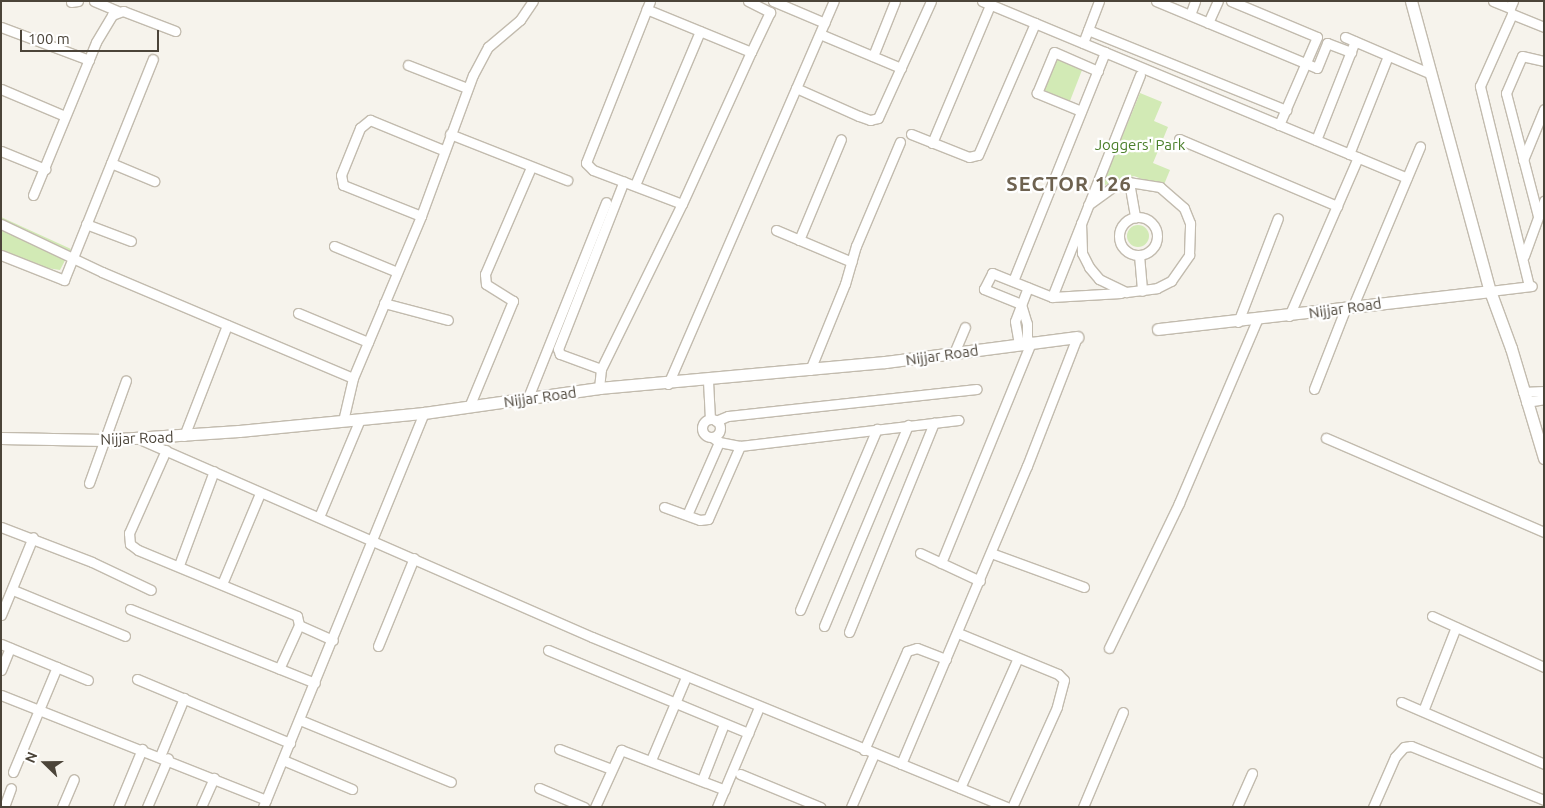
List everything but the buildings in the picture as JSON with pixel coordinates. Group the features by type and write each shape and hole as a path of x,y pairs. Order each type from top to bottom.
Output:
{"street":[{"path":"94,1 175,31"},
{"path":"343,421 353,378 421,216 443,150 467,88 488,47 520,20 533,1"},
{"path":"599,388 602,369 682,204 770,12 748,1"},
{"path":"773,1 825,23"},
{"path":"668,384 834,1"},
{"path":"873,56 894,1"},
{"path":"796,88 859,116 875,120 881,115 931,1"},
{"path":"1083,43 1099,1"},
{"path":"1156,1 1317,68 1328,43 1351,52"},
{"path":"1190,15 1196,1"},
{"path":"1208,23 1218,1"},
{"path":"1232,1 1317,37 1280,125"},
{"path":"1411,1 1490,291 1544,458"},
{"path":"1494,1 1510,8 1514,1"},
{"path":"932,143 986,3 1407,178"},
{"path":"682,204 588,167 586,157 648,5 700,31 751,52"},
{"path":"34,195 65,116 104,26 118,11"},
{"path":"1524,257 1480,86 1512,14 1544,27"},
{"path":"911,134 969,157 978,155 1035,23"},
{"path":"1,27 89,60"},
{"path":"1088,30 1286,110"},
{"path":"635,185 700,31"},
{"path":"820,34 901,68"},
{"path":"1345,37 1430,73"},
{"path":"1316,140 1355,41"},
{"path":"1081,112 1037,93 1054,52 1098,71"},
{"path":"1012,281 1105,52"},
{"path":"1289,316 1337,206 1388,56"},
{"path":"1538,216 1506,101 1507,86 1522,56 1544,61"},
{"path":"1,255 64,280 153,59"},
{"path":"408,65 467,88"},
{"path":"1052,297 1140,75"},
{"path":"1,89 65,116"},
{"path":"1523,160 1544,109"},
{"path":"421,216 343,185 340,182 342,170 360,128 370,120 443,150"},
{"path":"450,134 567,180"},
{"path":"799,240 841,139"},
{"path":"1179,140 1337,206"},
{"path":"810,370 900,142"},
{"path":"1314,389 1420,147"},
{"path":"1,151 45,169"},
{"path":"111,164 154,181"},
{"path":"469,407 513,301 486,284 485,274 531,167"},
{"path":"602,369 560,354 558,349 624,182"},
{"path":"1021,304 984,289 992,274 1052,297 1142,292 1171,281 1182,269 1189,255 1190,223 1174,196 1153,184 1129,182 1114,186 1088,205"},
{"path":"1129,182 1135,218"},
{"path":"1524,257 1544,201"},
{"path":"527,400 606,202"},
{"path":"1135,218 1148,220 1156,236 1152,248 1139,255 1124,250 1119,239 1124,223 1135,218"},
{"path":"1238,322 1278,218"},
{"path":"1081,223 1082,253 1089,267 1099,279 1126,292"},
{"path":"1,224 73,258 226,325 353,378"},
{"path":"86,224 131,241"},
{"path":"776,230 852,262"},
{"path":"334,246 397,272"},
{"path":"1139,255 1142,292"},
{"name":"Nijjar Road","path":"1158,329 1257,320 1349,306 1531,286 1524,257"},
{"path":"1026,343 1014,326 1028,287"},
{"path":"384,303 448,320"},
{"path":"941,563 1026,343 1027,324 1021,304"},
{"path":"298,313 368,342"},
{"path":"1109,648 1179,503 1257,320"},
{"path":"184,436 226,325"},
{"path":"954,353 965,327"},
{"path":"901,764 980,581 1077,337"},
{"name":"Nijjar Road","path":"1,438 104,440 184,436 424,413 527,400 599,388 708,381 1077,337"},
{"path":"89,483 126,380"},
{"path":"687,516 720,432 713,420 708,381"},
{"path":"958,420 740,446 716,440 705,435 702,429 705,422 728,416 978,389"},
{"path":"1524,397 1544,391"},
{"path":"1524,397 1544,399"},
{"path":"1,694 214,778 264,805 374,540 424,413"},
{"path":"319,518 360,419"},
{"path":"850,632 934,423"},
{"path":"824,626 908,425"},
{"path":"800,610 877,429"},
{"path":"1326,438 1544,532"},
{"path":"139,439 686,677 1006,807"},
{"path":"664,507 705,521 711,516 740,446"},
{"path":"166,450 128,540 138,550 179,565 297,616 299,625 279,669"},
{"path":"179,565 214,471"},
{"path":"222,584 260,493"},
{"path":"1,526 33,537 151,590"},
{"path":"1,615 13,590 33,537"},
{"path":"920,553 980,581"},
{"path":"991,553 1084,587"},
{"path":"378,646 414,558"},
{"path":"13,590 124,636"},
{"path":"130,608 315,683"},
{"path":"1432,616 1544,668"},
{"path":"299,625 333,640"},
{"path":"1423,711 1456,627"},
{"path":"958,633 1058,674 1065,684 1012,807"},
{"path":"1,670 6,646 88,680"},
{"path":"864,750 907,651 917,648 946,659"},
{"path":"548,650 748,733"},
{"path":"960,788 1018,658"},
{"path":"13,772 57,667"},
{"path":"651,760 686,677"},
{"path":"137,679 290,743"},
{"path":"147,807 184,698"},
{"path":"1401,702 1544,764"},
{"path":"717,807 759,706"},
{"path":"1083,807 1123,712"},
{"path":"300,720 451,782"},
{"path":"702,780 724,724"},
{"path":"1373,807 1395,757 1404,747 1411,746 1544,800"},
{"path":"559,748 612,769"},
{"path":"118,807 142,749"},
{"path":"595,807 621,750 725,790"},
{"path":"851,807 874,754"},
{"path":"283,760 352,789"},
{"path":"1238,807 1252,773"},
{"path":"740,774 807,804 820,807"},
{"path":"201,807 214,778"},
{"path":"62,807 74,779"},
{"path":"4,807 11,788"},
{"path":"539,788 584,807"}],"green space":[{"path":"1054,52 1084,65 1068,106 1037,93"},
{"name":"Joggers' Park","path":"1140,93 1162,102 1154,121 1168,127 1153,163 1170,170 1163,187 1134,176 1102,186"},
{"path":"1,217 71,249 60,270 40,267 1,251"},
{"path":"1138,225 1146,228 1149,236 1146,244 1138,247 1130,244 1127,236 1130,228"}],"district":[{"name":"SECTOR 126","path":"1069,183"}]}
